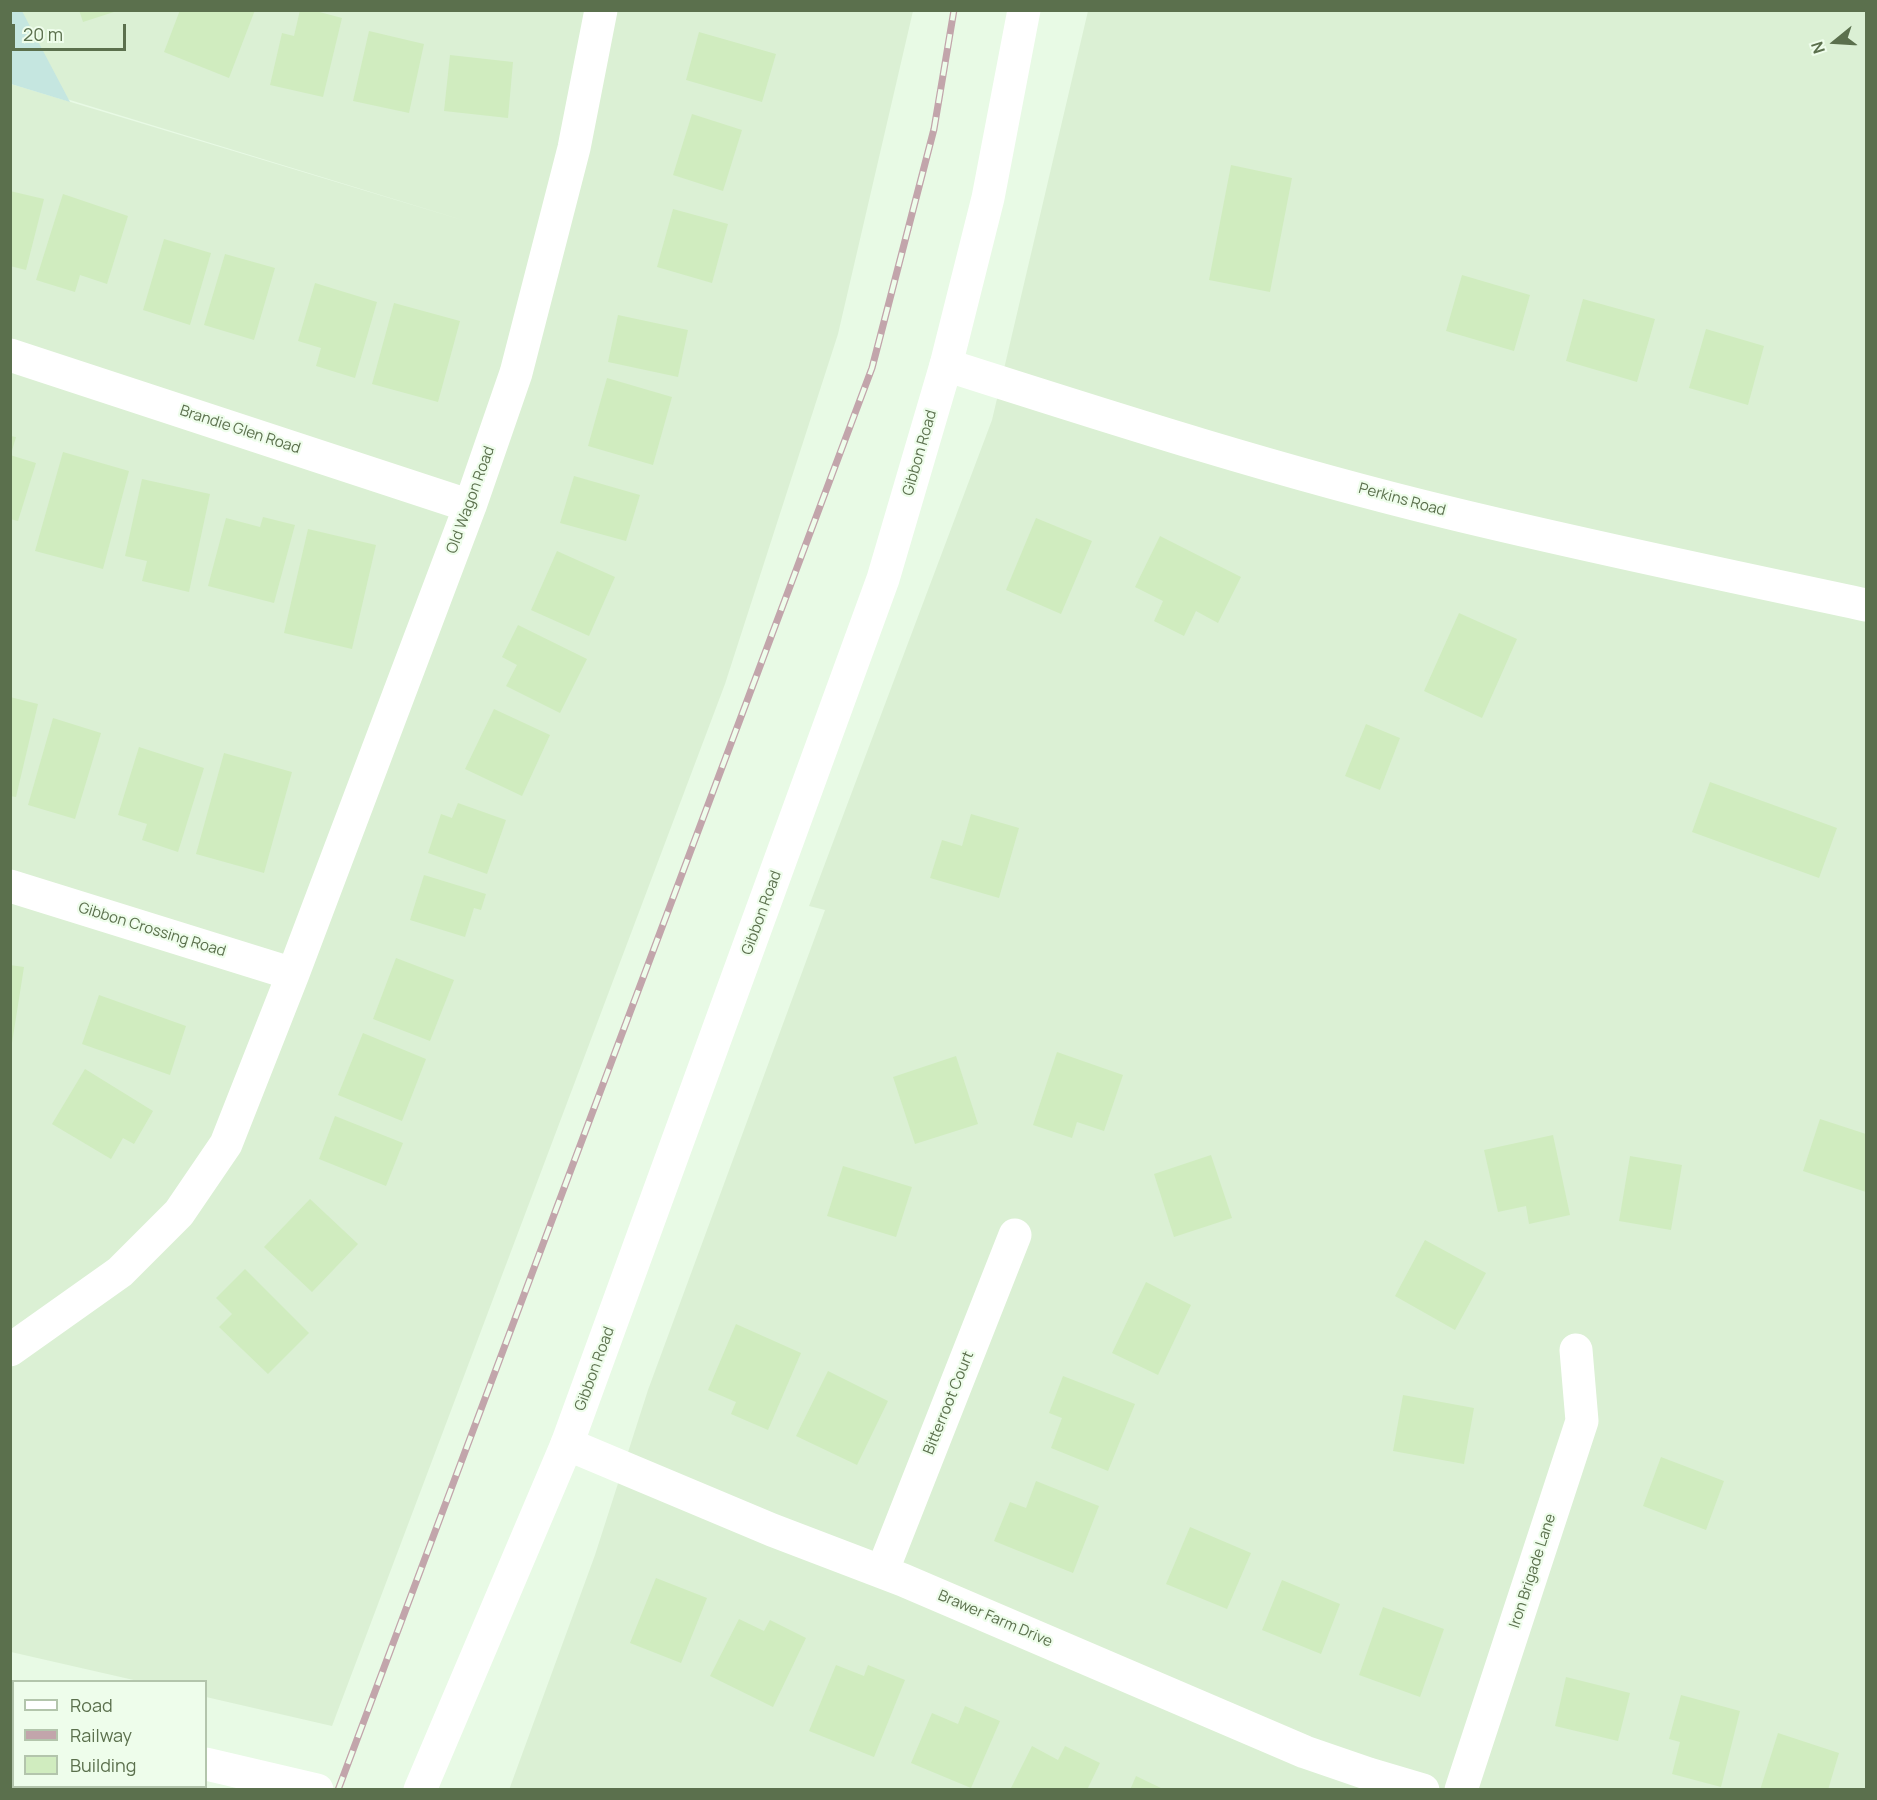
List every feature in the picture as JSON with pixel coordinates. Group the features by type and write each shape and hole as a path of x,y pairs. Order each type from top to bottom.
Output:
{"street":[{"name":"Old Wagon Road","path":"10,1350 120,1272 179,1213 226,1144 293,974 470,506 516,373 574,148 601,10"},
{"name":"Gibbon Road","path":"420,1790 567,1444 883,579 946,365 988,198 1024,10"},
{"name":"Brandie Glen Road","path":"10,355 470,506"},
{"name":"Perkins Road","path":"946,365 1209,448 1444,512 1866,605"},
{"name":"Gibbon Crossing Road","path":"10,886 293,974"},
{"name":"Bitterroot Court","path":"882,1572 1016,1235"},
{"name":"Iron Brigade Lane","path":"1461,1790 1582,1421 1576,1350"},
{"name":"Brawer Farm Drive","path":"567,1444 772,1530 882,1572 1305,1752 1423,1790"},
{"path":"207,1764 317,1790"}],"shaded area":[{"path":"10,11 22,11 70,102 11,84"},
{"path":"11,11 913,11 838,334 725,684 332,1726 207,1697 207,1680 134,1680 11,1652 11,84 469,222 11,82"},
{"path":"1088,11 1866,11 1866,1789 509,1790 595,1555 648,1390 825,910 809,906 992,420"}],"building":[{"path":"79,10 117,10 117,11 83,22"},
{"path":"180,10 255,10 229,78 164,52"},
{"path":"300,10 312,10 342,18 323,97 270,85 282,33 294,36"},
{"path":"369,31 424,44 409,113 353,101"},
{"path":"699,32 776,54 762,102 686,80"},
{"path":"450,55 513,62 508,118 444,111"},
{"path":"692,114 742,130 723,191 673,175"},
{"path":"1231,165 1292,178 1270,292 1209,280"},
{"path":"10,191 44,199 26,270 10,266"},
{"path":"63,194 128,216 107,284 80,275 75,292 36,280"},
{"path":"673,209 728,224 712,283 657,267"},
{"path":"164,239 211,253 190,325 143,310"},
{"path":"225,254 275,268 254,340 204,325"},
{"path":"1462,275 1530,295 1514,351 1446,331"},
{"path":"315,283 377,302 355,378 316,366 321,348 298,341"},
{"path":"1583,299 1655,319 1637,382 1566,361"},
{"path":"394,303 460,321 438,402 372,384"},
{"path":"618,315 688,330 678,377 608,362"},
{"path":"1706,329 1764,346 1748,405 1689,388"},
{"path":"607,378 672,397 653,465 588,446"},
{"path":"10,436 16,437 11,454 10,454"},
{"path":"63,452 129,471 103,569 35,551"},
{"path":"10,455 36,463 18,521 10,519"},
{"path":"574,476 640,495 626,541 560,523"},
{"path":"142,479 210,494 189,592 142,581 147,561 125,556"},
{"path":"263,517 295,525 274,603 208,586 226,518 260,527"},
{"path":"1036,518 1092,541 1061,614 1006,590"},
{"path":"308,529 376,545 352,649 284,633"},
{"path":"1160,536 1241,577 1218,623 1196,611 1184,636 1154,621 1163,601 1135,587"},
{"path":"557,551 615,577 589,636 531,610"},
{"path":"1459,613 1517,639 1482,718 1424,691"},
{"path":"518,625 587,659 560,713 506,686 517,665 502,657"},
{"path":"10,697 38,704 16,797 10,796"},
{"path":"494,709 550,735 522,796 465,769"},
{"path":"53,718 101,733 75,819 28,805"},
{"path":"1366,724 1400,738 1380,790 1345,776"},
{"path":"139,747 204,768 178,852 142,840 147,824 118,815"},
{"path":"224,753 292,772 264,873 196,854"},
{"path":"1710,782 1837,828 1819,878 1692,832"},
{"path":"458,803 506,820 487,874 428,853 441,814 452,818"},
{"path":"971,814 1019,828 999,898 930,878 942,840 962,846"},
{"path":"424,875 486,894 481,910 474,908 465,937 410,920"},
{"path":"396,958 454,980 430,1041 373,1019"},
{"path":"10,965 24,967 12,1043 10,1043"},
{"path":"99,995 186,1026 170,1075 82,1044"},
{"path":"363,1033 426,1059 402,1121 338,1095"},
{"path":"1057,1052 1123,1075 1104,1131 1077,1122 1072,1138 1033,1125"},
{"path":"956,1056 978,1124 915,1144 893,1077"},
{"path":"85,1069 153,1111 134,1144 123,1138 111,1159 52,1124"},
{"path":"335,1116 403,1143 386,1186 319,1159"},
{"path":"1820,1119 1866,1134 1866,1192 1803,1171"},
{"path":"1553,1135 1570,1215 1529,1224 1526,1206 1498,1212 1484,1150"},
{"path":"1211,1155 1232,1218 1174,1237 1154,1174"},
{"path":"1630,1156 1682,1165 1671,1230 1619,1221"},
{"path":"843,1166 912,1187 896,1237 827,1216"},
{"path":"310,1199 358,1244 312,1292 264,1247"},
{"path":"1425,1240 1486,1273 1455,1330 1395,1296"},
{"path":"245,1269 309,1333 268,1374 219,1327 232,1314 216,1298"},
{"path":"1146,1282 1191,1305 1158,1375 1112,1353"},
{"path":"736,1324 801,1353 768,1430 731,1414 736,1402 708,1390"},
{"path":"828,1371 888,1401 857,1465 796,1436"},
{"path":"1063,1376 1135,1404 1108,1471 1051,1448 1062,1418 1049,1413"},
{"path":"1403,1395 1474,1408 1464,1464 1393,1451"},
{"path":"1661,1457 1724,1481 1706,1530 1643,1506"},
{"path":"1036,1481 1099,1506 1073,1573 994,1541 1010,1502 1026,1508"},
{"path":"1190,1527 1251,1553 1227,1609 1166,1584"},
{"path":"656,1578 707,1598 681,1663 630,1643"},
{"path":"1282,1580 1340,1604 1321,1654 1262,1630"},
{"path":"1383,1607 1444,1629 1420,1697 1359,1675"},
{"path":"739,1619 764,1631 770,1620 806,1638 773,1707 710,1676"},
{"path":"836,1665 864,1676 868,1665 905,1680 874,1757 809,1731"},
{"path":"1566,1677 1630,1693 1618,1741 1555,1726"},
{"path":"1681,1695 1740,1711 1721,1787 1672,1774 1680,1742 1669,1739"},
{"path":"965,1706 1000,1721 971,1788 911,1763 932,1713 958,1724"},
{"path":"1778,1733 1839,1753 1828,1790 1760,1790"},
{"path":"1032,1746 1058,1760 1065,1746 1100,1763 1087,1790 1010,1790"},
{"path":"1136,1776 1165,1790 1130,1790"}],"railway":[{"path":"338,1790 872,368 934,129 954,10"}]}
